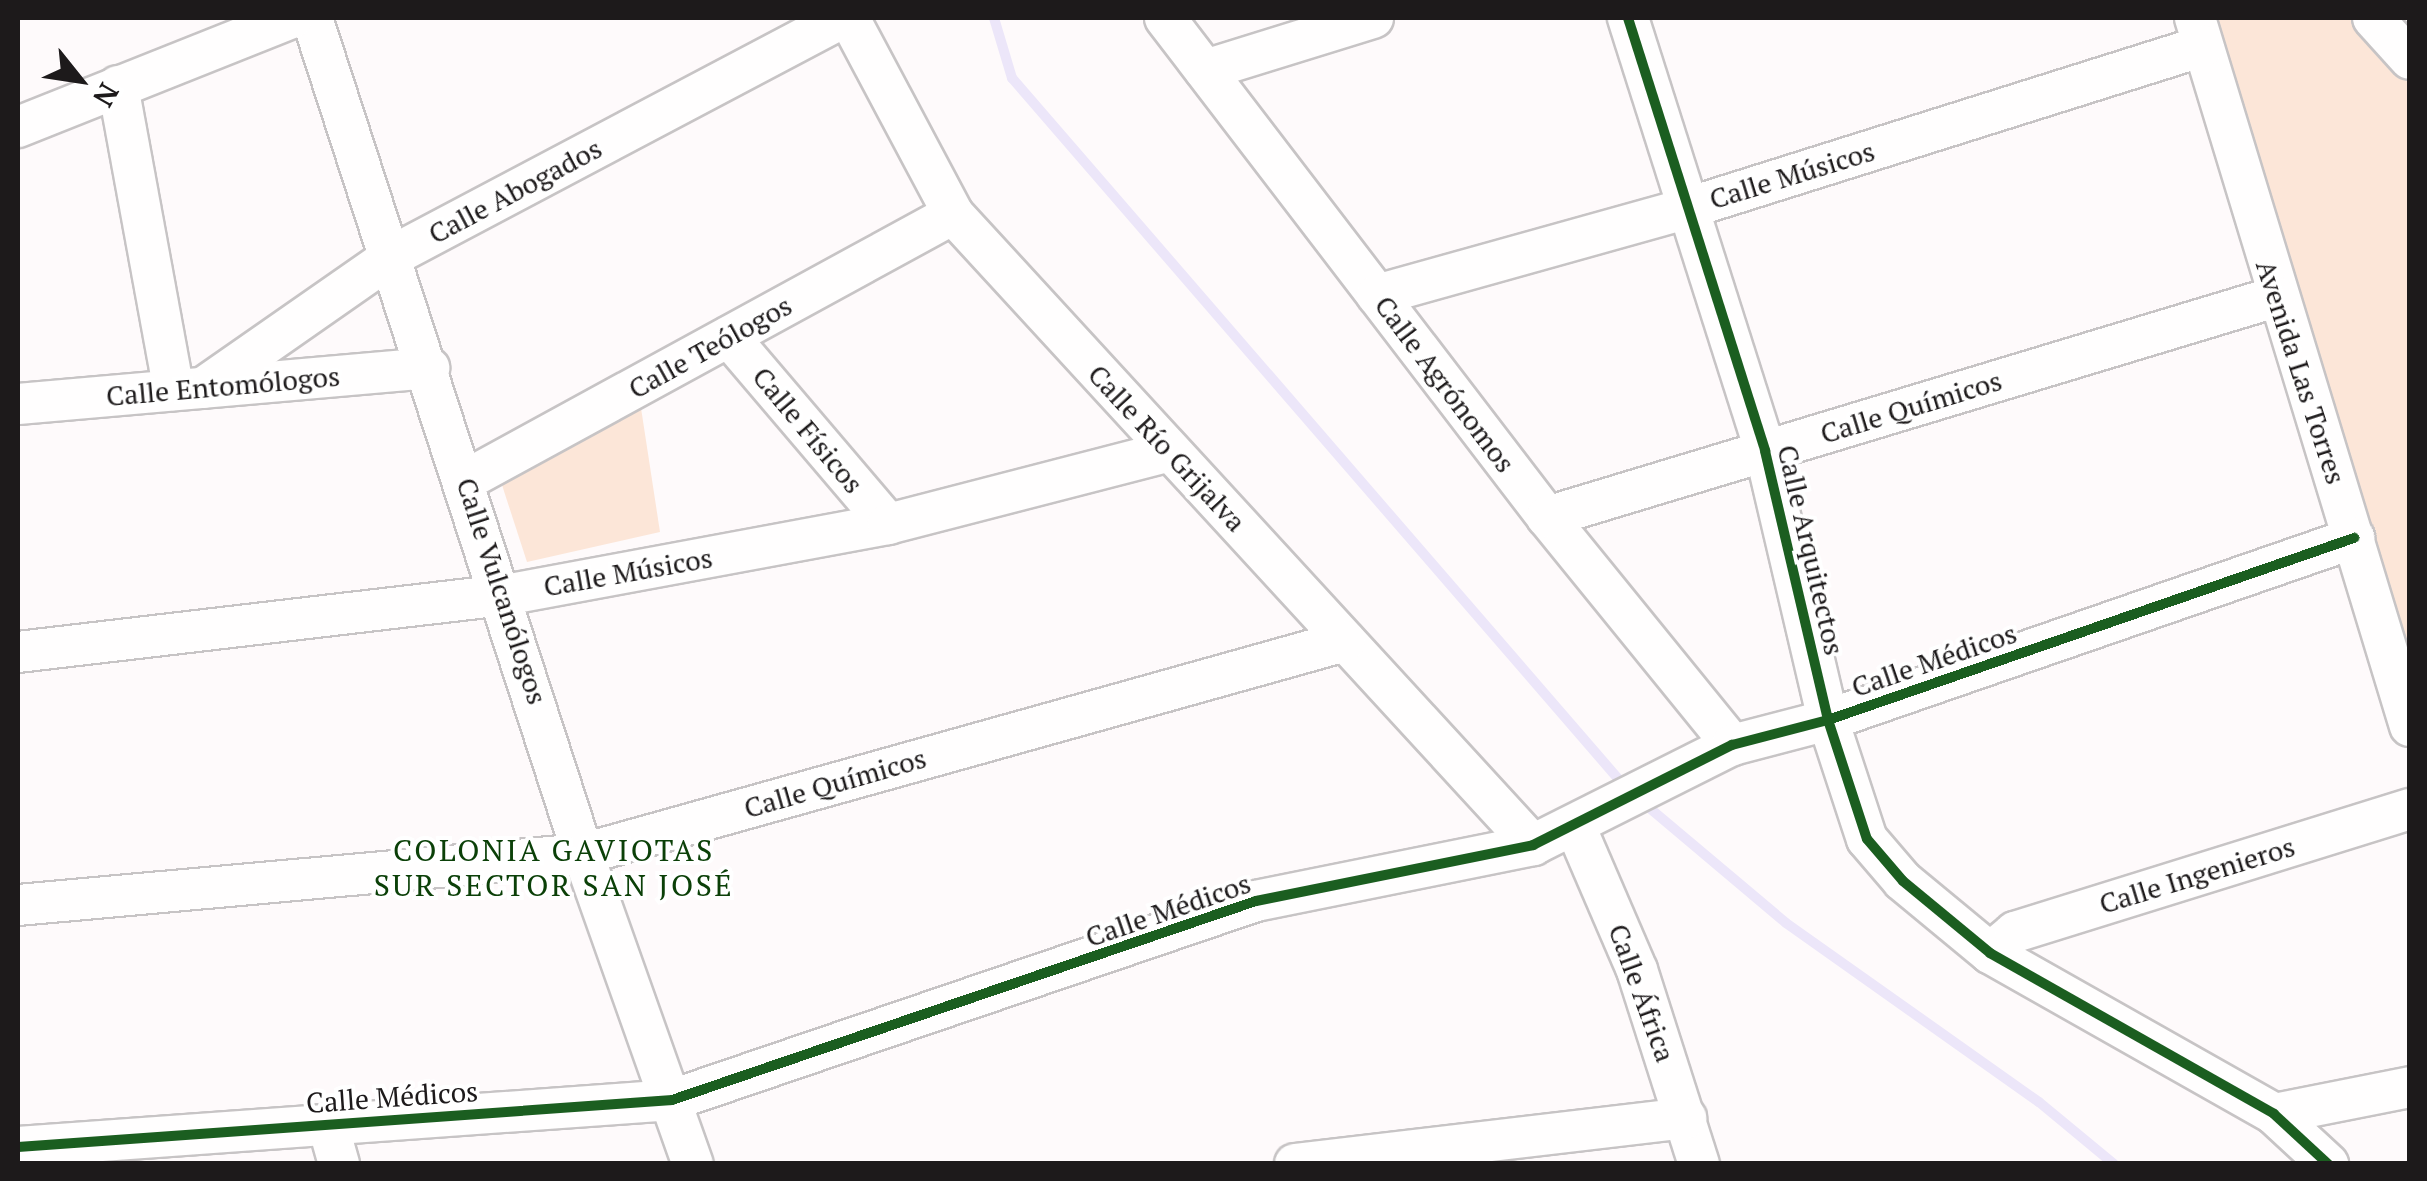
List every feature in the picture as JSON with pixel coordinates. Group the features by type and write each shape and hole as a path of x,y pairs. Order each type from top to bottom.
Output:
{"street":[{"path":"18,127 292,18"},
{"name":"Calle Vulcanólogos","path":"312,18 505,595 584,854 693,1164"},
{"name":"Calle Abogados","path":"188,389 392,256 842,18"},
{"name":"Calle Río Grijalva","path":"849,18 953,214 1533,845"},
{"name":"Calle Agrónomos","path":"1165,18 1547,517 1732,745"},
{"path":"1205,70 1373,18"},
{"name":"Calle Arquitectos","path":"1628,18 1765,451 1828,720 1867,839 1902,881 1990,953 2274,1114 2328,1164"},
{"path":"2373,18 2410,58"},
{"name":"Calle Músicos","path":"1377,295 1688,208 2199,32"},
{"name":"Avenida Las Torres","path":"2199,32 2275,296 2410,726"},
{"path":"118,86 188,389"},
{"name":"Calle Teólogos","path":"466,480 953,214"},
{"name":"Calle Químicos","path":"1547,517 2275,296"},
{"name":"Calle Físicos","path":"728,337 888,524"},
{"name":"Calle Entomólogos","path":"18,404 429,368"},
{"name":"Calle Músicos","path":"18,652 505,595 888,524 1170,451"},
{"name":"Calle Médicos","path":"18,1147 672,1100 1256,901 1533,845 1575,826 1649,783 1732,745 1828,720 2354,538"},
{"name":"Calle Químicos","path":"18,905 584,854 1345,640"},
{"name":"Calle Ingenieros","path":"1990,953 2014,932 2410,808"},
{"name":"Calle África","path":"1575,826 1637,970 1698,1164"},
{"path":"2274,1114 2410,1086"},
{"path":"1294,1164 1686,1118"},
{"path":"328,1125 339,1164"}],"shaded area":[{"path":"2202,18 2354,18 2409,84 2409,696"},
{"path":"641,408 660,532 527,562 502,485"}],"waterway":[{"path":"994,18 1012,78 1627,789"},
{"path":"1640,800 1786,923 2039,1102 2114,1164"}],"cycle path":[{"path":"1628,18 1765,451 1828,720 1867,839 1903,881 1990,953 2274,1114 2328,1164"},
{"path":"18,1147 672,1100 1256,901 1533,845 1732,745 1828,720 2354,538"}],"district":[{"name":"COLONIA GAVIOTAS SUR SECTOR SAN JOSÉ","path":"554,867"}]}
